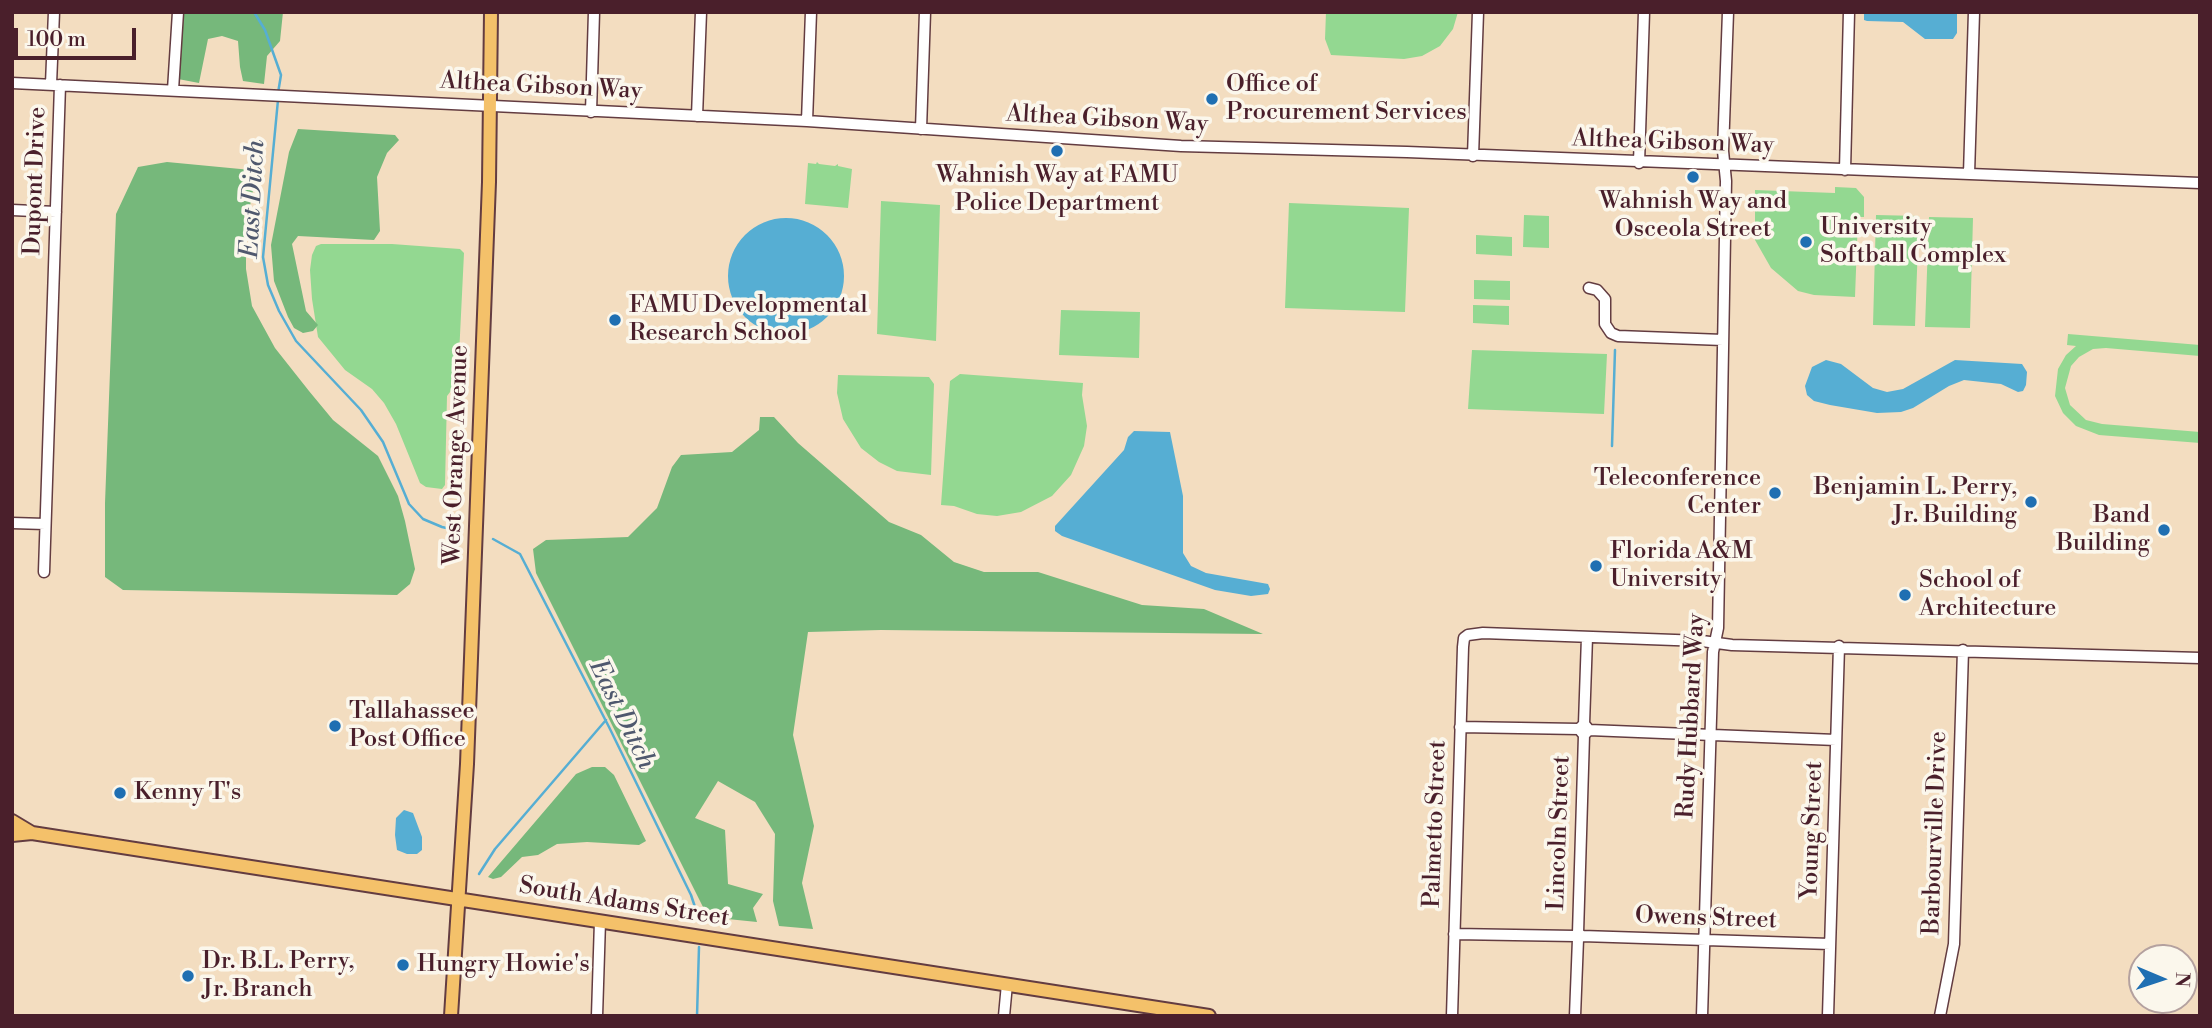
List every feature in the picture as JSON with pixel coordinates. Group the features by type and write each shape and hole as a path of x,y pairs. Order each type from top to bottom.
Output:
{"main road":[{"name":"West Orange Avenue","path":"451,1016 460,899 489,182 491,12"},
{"name":"South Adams Street","path":"12,821 32,833"},
{"name":"South Adams Street","path":"12,835 32,833 1209,1016"}],"street":[{"name":"Dupont Drive","path":"44,572 56,212 54,12"},
{"path":"173,90 178,12"},
{"path":"591,112 594,12"},
{"path":"697,116 701,12"},
{"path":"807,121 811,12"},
{"path":"921,128 925,12"},
{"path":"1473,156 1478,12"},
{"path":"1639,163 1644,12"},
{"name":"Rudy Hubbard Way","path":"1702,1016 1713,652 1718,628 1728,12"},
{"path":"1845,170 1849,12"},
{"path":"1969,174 1974,12"},
{"name":"Althea Gibson Way","path":"12,83 807,121 1181,146 2200,183"},
{"path":"12,210 56,212"},
{"path":"1589,288 1597,290 1605,299 1605,324 1611,333 1618,336 1723,340"},
{"path":"12,523 45,524"},
{"name":"Palmetto Street","path":"1452,1016 1464,638 1483,633 1587,637"},
{"path":"1587,637 1732,645 2200,658"},
{"name":"Lincoln Street","path":"1575,1016 1587,637"},
{"name":"Young Street","path":"1828,1016 1839,646"},
{"name":"Barbourville Drive","path":"1940,1016 1954,944 1963,650"},
{"path":"1460,727 1836,740"},
{"path":"597,1016 600,921"},
{"name":"Owens Street","path":"1454,934 1830,944"},
{"path":"1004,1016 1007,984"}],"green space":[{"path":"183,12 283,12 280,41 267,56 264,84 243,81 238,41 222,36 208,39 199,83 178,79"},
{"path":"1326,12 1458,12 1453,29 1440,46 1422,56 1404,59 1331,55 1325,39"},
{"path":"298,129 395,135 399,140 387,153 377,177 380,231 374,240 298,236 292,244 306,311 318,325 313,331 303,333 294,328 274,281 271,245 289,152"},
{"path":"167,162 251,170 254,185 246,227 246,269 252,306 275,348 333,420 378,456 398,496 415,569 410,584 397,595 123,590 105,577 105,503 116,214 138,167"},
{"path":"808,163 835,166 838,164 852,169 848,208 805,204"},
{"name":"University Softball Complex","path":"1835,187 1856,188 1864,197 1864,217 1858,217 1855,297 1814,295 1798,291 1771,268 1755,240 1755,190 1835,193"},
{"path":"881,201 940,205 936,341 877,334"},
{"path":"1289,203 1409,208 1405,312 1285,308"},
{"path":"1524,215 1549,216 1549,248 1523,247"},
{"path":"1876,215 1919,216 1915,326 1873,325"},
{"path":"1929,217 1973,218 1970,328 1925,327"},
{"path":"1476,235 1512,237 1512,256 1476,254"},
{"path":"392,244 460,249 464,253 458,376 457,383 447,396 445,485 442,489 426,487 420,483 396,424 384,403 372,389 345,370 318,337 310,270 312,255 316,246"},
{"path":"1474,280 1510,281 1510,300 1474,299"},
{"path":"1473,305 1509,306 1509,325 1473,323"},
{"path":"1061,310 1140,312 1139,358 1059,355"},
{"path":"2068,334 2200,345 2200,356 2093,349 2079,357 2071,366 2065,388 2070,405 2086,420 2102,424 2200,432 2200,443 2099,435 2076,426 2063,413 2055,396 2058,369 2066,355 2076,346 2067,345"},
{"path":"1472,350 1607,354 1604,414 1468,409"},
{"path":"960,374 1083,383 1082,395 1087,426 1084,446 1071,475 1052,496 1021,512 997,516 941,505 950,381"},
{"path":"838,375 929,377 934,384 931,475 897,471 879,462 861,448 843,419 837,393"},
{"path":"760,417 774,417 798,443 889,522 921,535 954,562 984,572 1038,572 1142,605 1204,609 1263,634 881,630 808,632 793,735 814,826 802,883 813,929 779,926 773,901 775,834 755,802 718,781 695,818 725,830 728,884 763,894 753,908 757,922 708,917 536,573 533,549 546,540 628,537 657,508 672,467 681,455 732,452 759,430"},
{"path":"592,767 605,767 614,775 646,841 639,845 587,842 557,844 538,855 522,857 501,877 488,877 576,774"}],"water":[{"path":"1864,12 1957,12 1957,33 1953,39 1925,39 1903,22 1864,20"},
{"path":"786,218 808,222 827,235 840,254 844,276 840,298 827,317 808,330 786,334 764,330 745,317 732,298 728,276 732,254 745,235 764,222"},
{"path":"1826,360 1841,364 1873,388 1887,392 1903,389 1955,360 2022,364 2027,372 2026,385 2023,391 2018,392 2001,384 1964,380 1913,408 1901,412 1877,413 1814,401 1807,395 1805,386 1812,367"},
{"path":"1134,431 1170,432 1183,496 1183,553 1191,566 1206,573 1268,584 1268,594 1251,596 1215,590 1062,536 1055,531 1055,526 1124,450 1128,437"},
{"path":"404,810 413,813 422,837 422,850 417,854 397,850 396,818"}],"waterway":[{"name":"East Ditch","path":"254,12 265,30 281,75 278,93"},
{"name":"East Ditch","path":"278,100 263,257 268,285 296,341 361,410 383,442 409,504 423,519 455,530"},
{"path":"1612,446 1615,350"},
{"name":"East Ditch","path":"493,539 520,554 609,727 691,895 700,922"},
{"path":"479,874 495,849 606,720"},
{"name":"East Ditch","path":"697,1016 699,947"}],"place":[{"name":"Office of Procurement Services","path":"1212,99"},
{"name":"Wahnish Way at FAMU Police Department","path":"1057,151"},
{"name":"Wahnish Way and Osceola Street","path":"1693,177"},
{"name":"University Softball Complex","path":"1806,242"},
{"name":"FAMU Developmental Research School","path":"615,320"},
{"name":"Teleconference Center","path":"1775,493"},
{"name":"Benjamin L. Perry, Jr. Building","path":"2031,502"},
{"name":"Band Building","path":"2164,530"},
{"name":"Florida A&M University","path":"1596,566"},
{"name":"School of Architecture","path":"1905,595"},
{"name":"Tallahassee Post Office","path":"335,726"},
{"name":"Kenny T's","path":"120,793"},
{"name":"Hungry Howie's","path":"403,965"},
{"name":"Dr. B.L. Perry, Jr. Branch","path":"188,976"}]}
